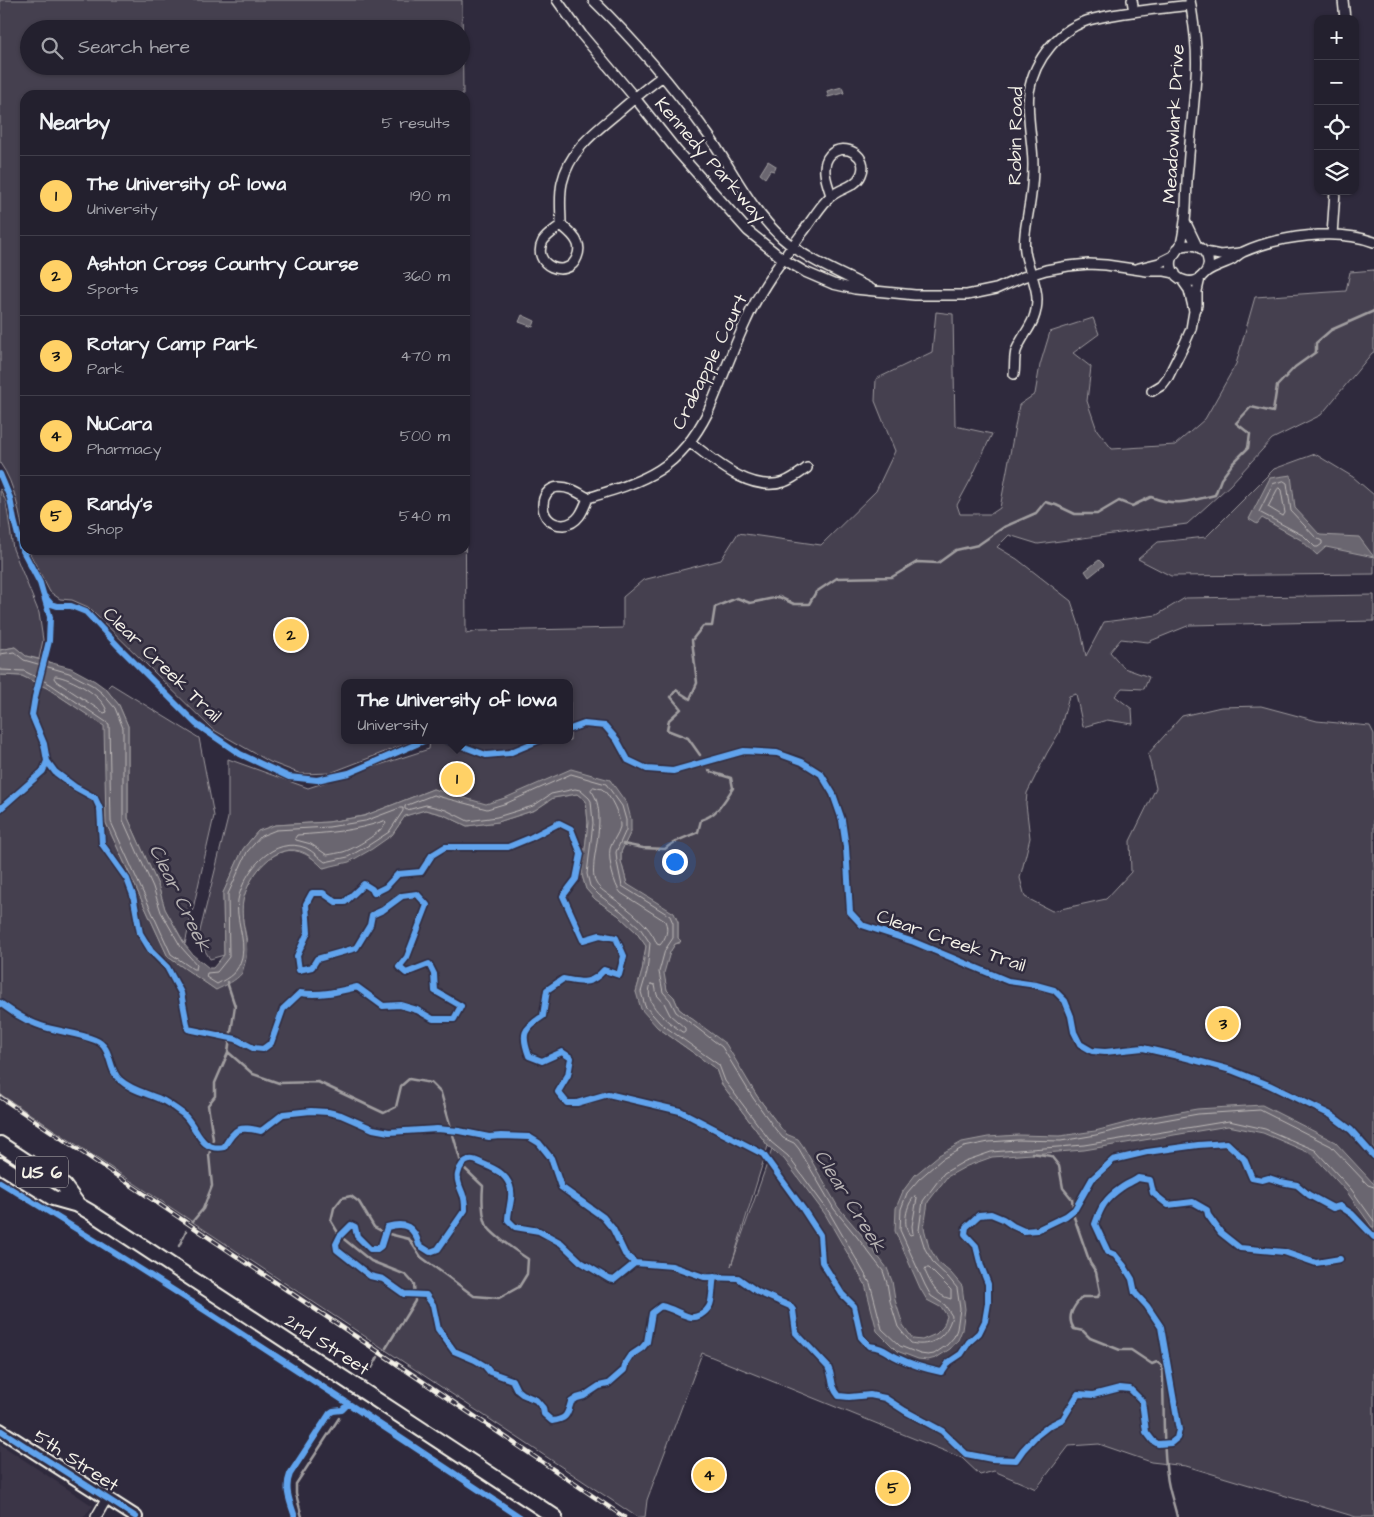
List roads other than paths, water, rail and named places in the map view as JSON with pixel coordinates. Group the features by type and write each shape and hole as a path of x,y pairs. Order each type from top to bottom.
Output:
{"main road":[{"name":"2nd Street","path":"0,1144 64,1186 78,1205"},
{"name":"2nd Street","path":"0,1165 53,1198 78,1205 555,1517"}],"street":[{"name":"Kennedy Parkway","path":"557,0 582,35 677,151 748,231 783,259 805,272 833,284 855,289 916,295 967,294 996,289 1032,274 1068,266 1089,264 1175,273"},
{"name":"Kennedy Parkway","path":"594,0 644,52 709,137 756,209 783,238 835,272 875,291"},
{"path":"1132,0 1134,12"},
{"path":"1343,0 1345,15"},
{"name":"Robin Road","path":"1014,374 1016,352 1031,327 1036,308 1036,289 1024,252 1024,238 1032,188 1033,163 1028,116 1029,92 1041,59 1062,35 1077,25 1092,19 1191,2"},
{"name":"Meadowlark Drive","path":"1175,253 1182,236 1185,221 1196,75 1191,2"},
{"path":"561,225 543,240 540,250 541,258 547,266 554,269 563,269 570,266 576,260 579,252 579,244 561,225 562,184 566,169 573,156 588,138 662,76"},
{"path":"839,150 855,152 863,166 862,174 858,181 831,195 824,168 827,159 832,153 839,150"},
{"name":"Crabapple Court","path":"588,498 646,478 669,463 690,442 708,412 746,320 770,278 831,195"},
{"path":"1332,235 1335,195"},
{"name":"Meadowlark Drive","path":"1185,221 1201,249"},
{"path":"1194,311 1188,290 1171,265 1175,253 1188,245 1223,255 1240,253 1273,242 1294,238 1332,235 1354,237 1374,242"},
{"path":"1152,391 1162,385 1168,377 1191,328 1197,305 1197,291 1208,264 1208,258 1201,249"},
{"name":"Kennedy Parkway","path":"1138,268 1159,263 1175,253"},
{"path":"1182,280 1192,282 1220,264 1233,259 1240,253"},
{"path":"690,442 731,472 760,483 785,482 807,468"},
{"path":"557,487 577,491 588,498 578,519 570,524 558,525 550,521 544,514 545,497 557,487"},
{"name":"5th Street","path":"0,1430 136,1517"},
{"path":"96,1517 107,1498"}],"water":[{"path":"842,87 844,93 828,97 827,91"},
{"path":"768,161 776,166 774,171 770,170 765,178 760,174"},
{"path":"522,315 535,321 533,327 519,322"},
{"path":"1291,475 1295,508 1320,535 1359,537 1374,557 1326,547 1317,555 1301,540 1262,518 1257,524 1249,519 1270,478"},
{"path":"1099,560 1104,565 1089,577 1085,571"},
{"path":"15,647 26,656 71,668 95,681 106,689 119,705 128,726 128,818 158,885 165,909 185,945 193,955 209,968 213,968 224,955 223,893 243,849 258,831 275,825 328,822 364,816 433,789 486,804 505,798 571,769 610,780 627,804 631,819 631,831 621,852 621,861 627,884 674,913 678,922 678,938 681,941 675,944 670,952 664,973 667,990 674,997 679,1009 726,1044 757,1096 780,1127 786,1134 798,1139 803,1146 838,1207 887,1268 903,1325 913,1339 922,1340 936,1334 943,1327 947,1316 942,1308 927,1300 920,1288 895,1231 896,1208 903,1191 915,1175 939,1155 962,1142 988,1137 1018,1135 1060,1136 1095,1131 1141,1119 1197,1109 1262,1105 1335,1142 1374,1184 1374,1227 1372,1227 1347,1192 1312,1154 1263,1133 1228,1126 1084,1150 992,1157 967,1166 947,1177 928,1202 924,1228 929,1247 938,1262 962,1286 965,1309 962,1330 958,1340 950,1349 936,1358 928,1360 918,1359 897,1351 877,1331 865,1284 825,1214 784,1159 768,1146 721,1083 716,1069 657,1027 641,1009 636,992 646,946 636,932 618,915 595,899 586,889 582,875 588,823 586,801 577,794 553,798 535,810 498,822 467,826 444,815 425,810 405,816 392,835 372,849 349,862 323,868 305,853 294,850 274,855 257,871 246,891 243,901 242,909 247,949 242,973 233,981 216,990 168,957 106,823 104,726 47,688 22,676 0,675 0,650"}],"waterway":[{"path":"700,755 688,738 667,730 669,720 681,709 671,697 676,690 690,699 697,683 692,640 703,626 712,626 715,607 737,598 750,603 779,597 794,604 809,604 816,592 837,578 892,577 917,562 938,563 956,550 978,545 1004,527 1036,513 1045,502 1075,514 1097,514 1119,501 1132,506 1151,497 1168,502 1176,502 1215,495 1221,479 1248,448 1250,434 1236,423 1251,407 1273,412 1277,386 1295,367 1316,352 1316,343 1331,330 1374,311"},
{"path":"623,844 643,848 665,849 676,841 698,832 701,820 716,811 733,788 731,778 709,770"},
{"path":"227,982 235,1006 228,1052 253,1074 279,1083 318,1082 384,1113 396,1107 401,1086 409,1079 431,1083 441,1093 462,1166 483,1186 484,1215 488,1228 528,1259 527,1274 519,1287 499,1298 474,1296 421,1257 409,1239 385,1233 374,1227 359,1202 351,1196 342,1198 334,1208 331,1221 340,1236 371,1261 406,1275 414,1284 415,1301 386,1348"},
{"path":"193,1221 203,1209 212,1186 209,1155 213,1139 208,1105 215,1096 215,1083 228,1053"},
{"path":"1032,1153 1051,1156 1059,1166 1063,1188 1072,1199 1074,1217 1090,1263 1096,1272 1100,1292 1098,1297 1082,1297 1076,1305 1071,1316 1074,1329 1083,1331 1090,1338 1120,1350 1131,1350 1152,1364 1157,1362 1162,1366 1165,1461 1177,1517"},
{"path":"179,1246 186,1231"},
{"path":"372,1368 378,1357"},
{"path":"302,1517 296,1494 296,1484 339,1418"}],"railway":[{"path":"0,1097 624,1517"}],"place":[{"name":"Ashton Cross Country Course","path":"291,635"},
{"name":"The University of Iowa","path":"457,779"},
{"name":"Rotary Camp Park","path":"1223,1024"},
{"name":"NuCara","path":"709,1475"},
{"name":"Randy's","path":"893,1488"}],"water label":[{"name":"Clear Creek","path":"180,898"},
{"name":"Clear Creek","path":"850,1201"}]}
